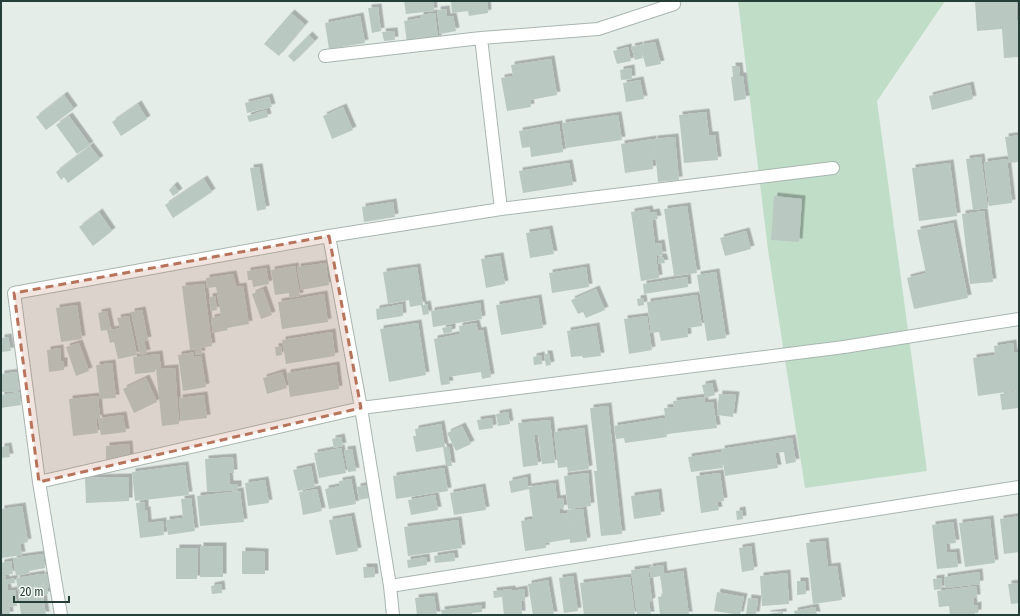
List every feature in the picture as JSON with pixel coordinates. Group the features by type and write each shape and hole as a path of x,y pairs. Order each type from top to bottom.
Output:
{"street":[{"path":"324,56 481,38 598,29 674,4"},
{"path":"481,38 501,209"},
{"path":"61,615 39,482 14,293 328,236 501,209 833,168"},
{"path":"328,236 361,408 390,586 393,615"},
{"path":"39,482 361,408 844,347 1019,319"},
{"path":"390,586 1019,487"}],"highlighted area":[{"path":"329,236 361,408 39,482 14,293"}],"green space":[{"path":"738,1 945,1 877,101 927,471 805,488 768,250"}],"building":[{"path":"404,1 433,1 434,11 406,14"},
{"path":"451,1 487,1 488,13 469,16 468,11 452,13"},
{"path":"975,1 1016,1 1019,57 1004,58 1002,29 977,31"},
{"path":"378,7 381,31 372,33 368,8"},
{"path":"446,9 447,17 453,16 456,31 440,34 437,10"},
{"path":"291,13 305,25 279,56 264,44"},
{"path":"435,13 438,39 407,43 404,21 420,18 420,15"},
{"path":"360,16 365,43 329,49 325,23"},
{"path":"394,31 395,40 384,41 382,32"},
{"path":"309,35 315,41 294,62 288,56"},
{"path":"655,42 661,64 646,67 640,45"},
{"path":"639,45 643,58 635,60 631,47"},
{"path":"628,47 631,61 617,64 613,51"},
{"path":"551,59 557,95 530,100 531,107 507,111 501,78 513,76 511,65"},
{"path":"732,66 739,66 740,76 743,76 746,99 734,101 731,77 733,77"},
{"path":"631,68 632,79 621,80 620,70"},
{"path":"640,80 644,99 626,102 623,83"},
{"path":"970,85 973,99 932,110 929,96"},
{"path":"64,95 74,109 46,130 36,117"},
{"path":"269,97 272,107 247,113 245,103"},
{"path":"138,104 147,119 121,136 112,122"},
{"path":"343,107 353,130 332,139 323,116"},
{"path":"266,110 268,117 249,122 247,116"},
{"path":"706,112 709,135 715,135 718,160 684,163 679,115"},
{"path":"618,115 622,140 566,148 562,123"},
{"path":"69,116 90,145 77,154 56,125"},
{"path":"559,124 563,152 531,157 530,147 522,148 519,131"},
{"path":"1019,135 1019,162 1009,163 1005,137"},
{"path":"675,137 679,180 658,182 654,139"},
{"path":"653,139 656,160 652,160 653,169 625,173 621,144"},
{"path":"90,146 100,159 68,183 64,177 61,180 56,172"},
{"path":"981,157 988,208 973,210 966,159"},
{"path":"1007,159 1012,203 989,206 984,162"},
{"path":"569,163 573,185 523,193 519,171"},
{"path":"950,163 957,216 919,221 912,168"},
{"path":"259,167 266,209 257,211 250,168"},
{"path":"204,179 212,192 173,218 165,205"},
{"path":"174,185 179,192 173,196 169,190"},
{"path":"774,196 802,199 799,242 771,240"},
{"path":"393,202 395,217 364,222 362,207"},
{"path":"687,206 697,273 674,276 664,209"},
{"path":"649,209 650,213 656,212 658,219 652,220 655,244 661,243 663,255 656,256 659,278 641,281 631,212"},
{"path":"984,211 993,282 970,284 962,214"},
{"path":"99,212 112,231 93,246 79,227"},
{"path":"953,223 968,298 914,309 907,278 926,273 917,230"},
{"path":"549,229 554,254 530,258 526,233"},
{"path":"746,231 751,249 725,256 720,238"},
{"path":"500,256 505,284 486,288 481,259"},
{"path":"658,257 663,257 665,263 658,264"},
{"path":"326,263 329,285 301,290 297,267"},
{"path":"295,266 300,296 289,298 289,293 275,295 271,270"},
{"path":"417,267 423,305 427,304 429,314 423,315 421,305 410,307 409,300 388,304 383,272"},
{"path":"586,267 589,287 552,293 549,273"},
{"path":"266,268 269,284 253,287 252,280 248,280 247,271"},
{"path":"716,272 726,338 707,341 697,275"},
{"path":"233,274 236,287 243,286 249,324 227,328 228,330 213,333 211,318 221,316 216,287 207,288 206,278"},
{"path":"687,277 688,287 644,294 643,284"},
{"path":"204,284 212,346 201,348 202,354 195,355 195,349 190,350 182,286"},
{"path":"263,289 272,315 261,319 252,294"},
{"path":"596,289 605,310 586,318 583,312 578,314 571,300"},
{"path":"324,294 328,322 282,329 278,302"},
{"path":"697,295 702,326 687,328 688,337 661,341 659,332 651,333 647,302"},
{"path":"215,296 217,310 211,311 209,297"},
{"path":"538,298 543,328 501,335 496,305"},
{"path":"643,298 644,305 638,306 637,299"},
{"path":"480,303 482,319 433,327 431,311"},
{"path":"402,304 403,316 377,320 376,309"},
{"path":"77,305 82,339 61,342 56,308"},
{"path":"142,310 148,340 144,341 147,353 140,355 131,312"},
{"path":"107,311 111,330 120,328 117,318 129,316 137,355 118,359 114,342 110,343 107,330 101,331 98,313"},
{"path":"647,316 652,350 629,354 624,319"},
{"path":"418,323 426,375 389,382 380,329"},
{"path":"476,323 478,331 483,330 491,377 482,379 481,372 448,377 450,384 441,385 434,339 460,334 459,326"},
{"path":"452,326 452,332 444,334 442,328"},
{"path":"596,326 601,356 583,358 582,356 571,357 567,331"},
{"path":"332,332 335,356 286,364 282,340"},
{"path":"8,337 11,351 1,352 1,338"},
{"path":"79,343 89,371 76,376 66,347"},
{"path":"1013,343 1014,353 1019,352 1019,390 978,396 973,358 995,355 994,346"},
{"path":"281,346 282,355 276,356 275,347"},
{"path":"60,348 61,361 64,361 64,370 49,372 47,350"},
{"path":"194,352 194,357 201,356 206,387 183,391 178,355"},
{"path":"159,354 161,369 175,368 179,424 162,426 156,369 155,372 135,374 133,357"},
{"path":"544,354 549,354 551,365 546,366"},
{"path":"541,355 542,364 534,365 533,357"},
{"path":"112,363 116,398 100,399 96,365"},
{"path":"336,365 339,389 290,397 287,373"},
{"path":"17,372 19,391 1,392 1,374"},
{"path":"282,372 287,388 267,394 263,378"},
{"path":"146,378 157,402 134,413 123,389"},
{"path":"712,383 715,395 705,398 702,385"},
{"path":"1019,391 1019,408 1002,410 1000,394"},
{"path":"19,392 21,405 1,408 1,395"},
{"path":"719,394 736,395 733,417 717,415"},
{"path":"204,395 207,418 181,421 179,398"},
{"path":"98,396 100,418 123,415 126,432 101,435 98,418 96,419 98,433 73,436 69,399"},
{"path":"704,397 705,403 713,402 717,428 667,434 664,408 674,407 673,401"},
{"path":"608,406 622,534 601,536 594,471 597,471 590,408"},
{"path":"508,412 510,424 498,426 496,414"},
{"path":"492,418 493,428 479,430 477,420"},
{"path":"664,418 667,437 625,443 624,438 616,439 614,426"},
{"path":"550,420 555,463 542,464 538,435 534,435 538,465 523,467 518,423"},
{"path":"441,424 445,447 449,447 452,466 446,466 443,447 416,452 413,436 416,436 415,429"},
{"path":"462,426 471,444 456,451 447,433"},
{"path":"584,428 589,469 568,472 567,467 558,468 554,432"},
{"path":"341,437 343,446 334,448 332,439"},
{"path":"792,438 796,462 786,464 784,452 775,453 778,468 725,476 721,449"},
{"path":"129,444 130,458 106,459 106,446"},
{"path":"8,446 10,457 1,458 1,447"},
{"path":"341,448 346,473 319,478 314,453"},
{"path":"352,449 356,471 348,472 344,450"},
{"path":"721,452 723,468 691,472 688,457"},
{"path":"233,457 234,473 229,473 230,484 238,484 238,490 207,492 205,459"},
{"path":"185,465 189,495 135,501 132,472"},
{"path":"311,466 315,487 298,491 293,470"},
{"path":"444,468 448,491 396,499 393,476"},
{"path":"588,473 591,506 568,509 564,476"},
{"path":"720,473 724,501 717,502 719,510 701,513 696,476"},
{"path":"129,477 129,501 86,503 85,478"},
{"path":"527,477 528,487 555,483 557,499 563,498 564,508 559,509 560,514 566,513 569,533 567,510 583,509 587,541 570,543 570,539 546,543 546,548 525,551 521,521 533,519 529,489 511,493 509,481"},
{"path":"351,479 356,504 329,509 325,489 340,486 339,481"},
{"path":"265,480 269,503 248,506 245,483"},
{"path":"367,485 369,498 359,500 357,487"},
{"path":"482,487 486,510 454,515 450,493"},
{"path":"317,489 322,511 303,515 299,492"},
{"path":"240,491 244,522 200,526 197,496"},
{"path":"658,492 661,515 634,519 631,496"},
{"path":"435,495 438,510 411,515 408,500"},
{"path":"191,498 195,531 168,535 166,520 183,518 181,499"},
{"path":"145,502 145,510 139,511 147,510 148,523 163,521 164,535 140,538 136,503"},
{"path":"22,506 28,542 20,544 22,555 1,558 1,509"},
{"path":"742,510 743,519 737,520 736,511"},
{"path":"351,516 358,551 336,555 329,520"},
{"path":"1019,516 1019,552 1004,554 1000,519"},
{"path":"990,519 995,563 965,567 959,523"},
{"path":"458,520 462,548 408,556 404,527"},
{"path":"953,522 956,543 946,544 947,553 956,552 958,567 937,569 932,525"},
{"path":"825,541 828,567 837,566 842,600 813,604 806,543"},
{"path":"200,546 223,546 223,577 200,577"},
{"path":"751,546 754,570 742,572 739,548"},
{"path":"176,548 198,548 197,579 176,579"},
{"path":"242,551 265,552 265,574 242,574"},
{"path":"454,553 455,561 435,563 434,556"},
{"path":"43,554 45,568 29,571 30,573 16,576 13,558"},
{"path":"426,557 427,565 408,568 407,560"},
{"path":"11,561 13,574 5,575 6,580 14,578 15,583 7,584 8,591 15,590 17,606 9,607 10,615 1,615 1,563"},
{"path":"663,565 664,574 683,571 689,615 660,615 658,597 663,596 660,576 651,578 649,567"},
{"path":"363,567 374,567 375,577 364,578"},
{"path":"648,568 652,601 649,602 651,615 637,615 631,570"},
{"path":"979,572 980,584 945,588 944,577"},
{"path":"787,573 789,604 762,606 760,576"},
{"path":"41,574 43,587 18,591 16,578"},
{"path":"47,574 49,587 44,588 42,575"},
{"path":"573,576 578,611 564,613 559,578"},
{"path":"630,577 635,615 584,615 580,583"},
{"path":"941,578 942,589 934,590 933,579"},
{"path":"548,580 554,615 533,615 528,584"},
{"path":"797,581 805,581 806,594 797,595"},
{"path":"1019,583 1019,603 1011,604 1008,584"},
{"path":"221,584 222,593 212,594 211,586"},
{"path":"976,586 977,598 973,598 974,606 978,605 978,613 975,613 975,615 950,615 949,606 939,607 937,591"},
{"path":"47,588 48,594 43,596 46,615 21,615 18,592"},
{"path":"512,589 512,591 524,589 525,600 521,601 522,614 504,615 502,597 494,598 493,591"},
{"path":"717,592 744,597 740,615 714,611"},
{"path":"434,596 437,615 417,615 415,598"},
{"path":"748,598 758,599 756,615 746,615"},
{"path":"482,605 482,612 472,613 472,615 442,615 441,610"},
{"path":"815,607 817,615 795,615 794,611"},
{"path":"783,612 783,615 767,615 767,614"}]}
